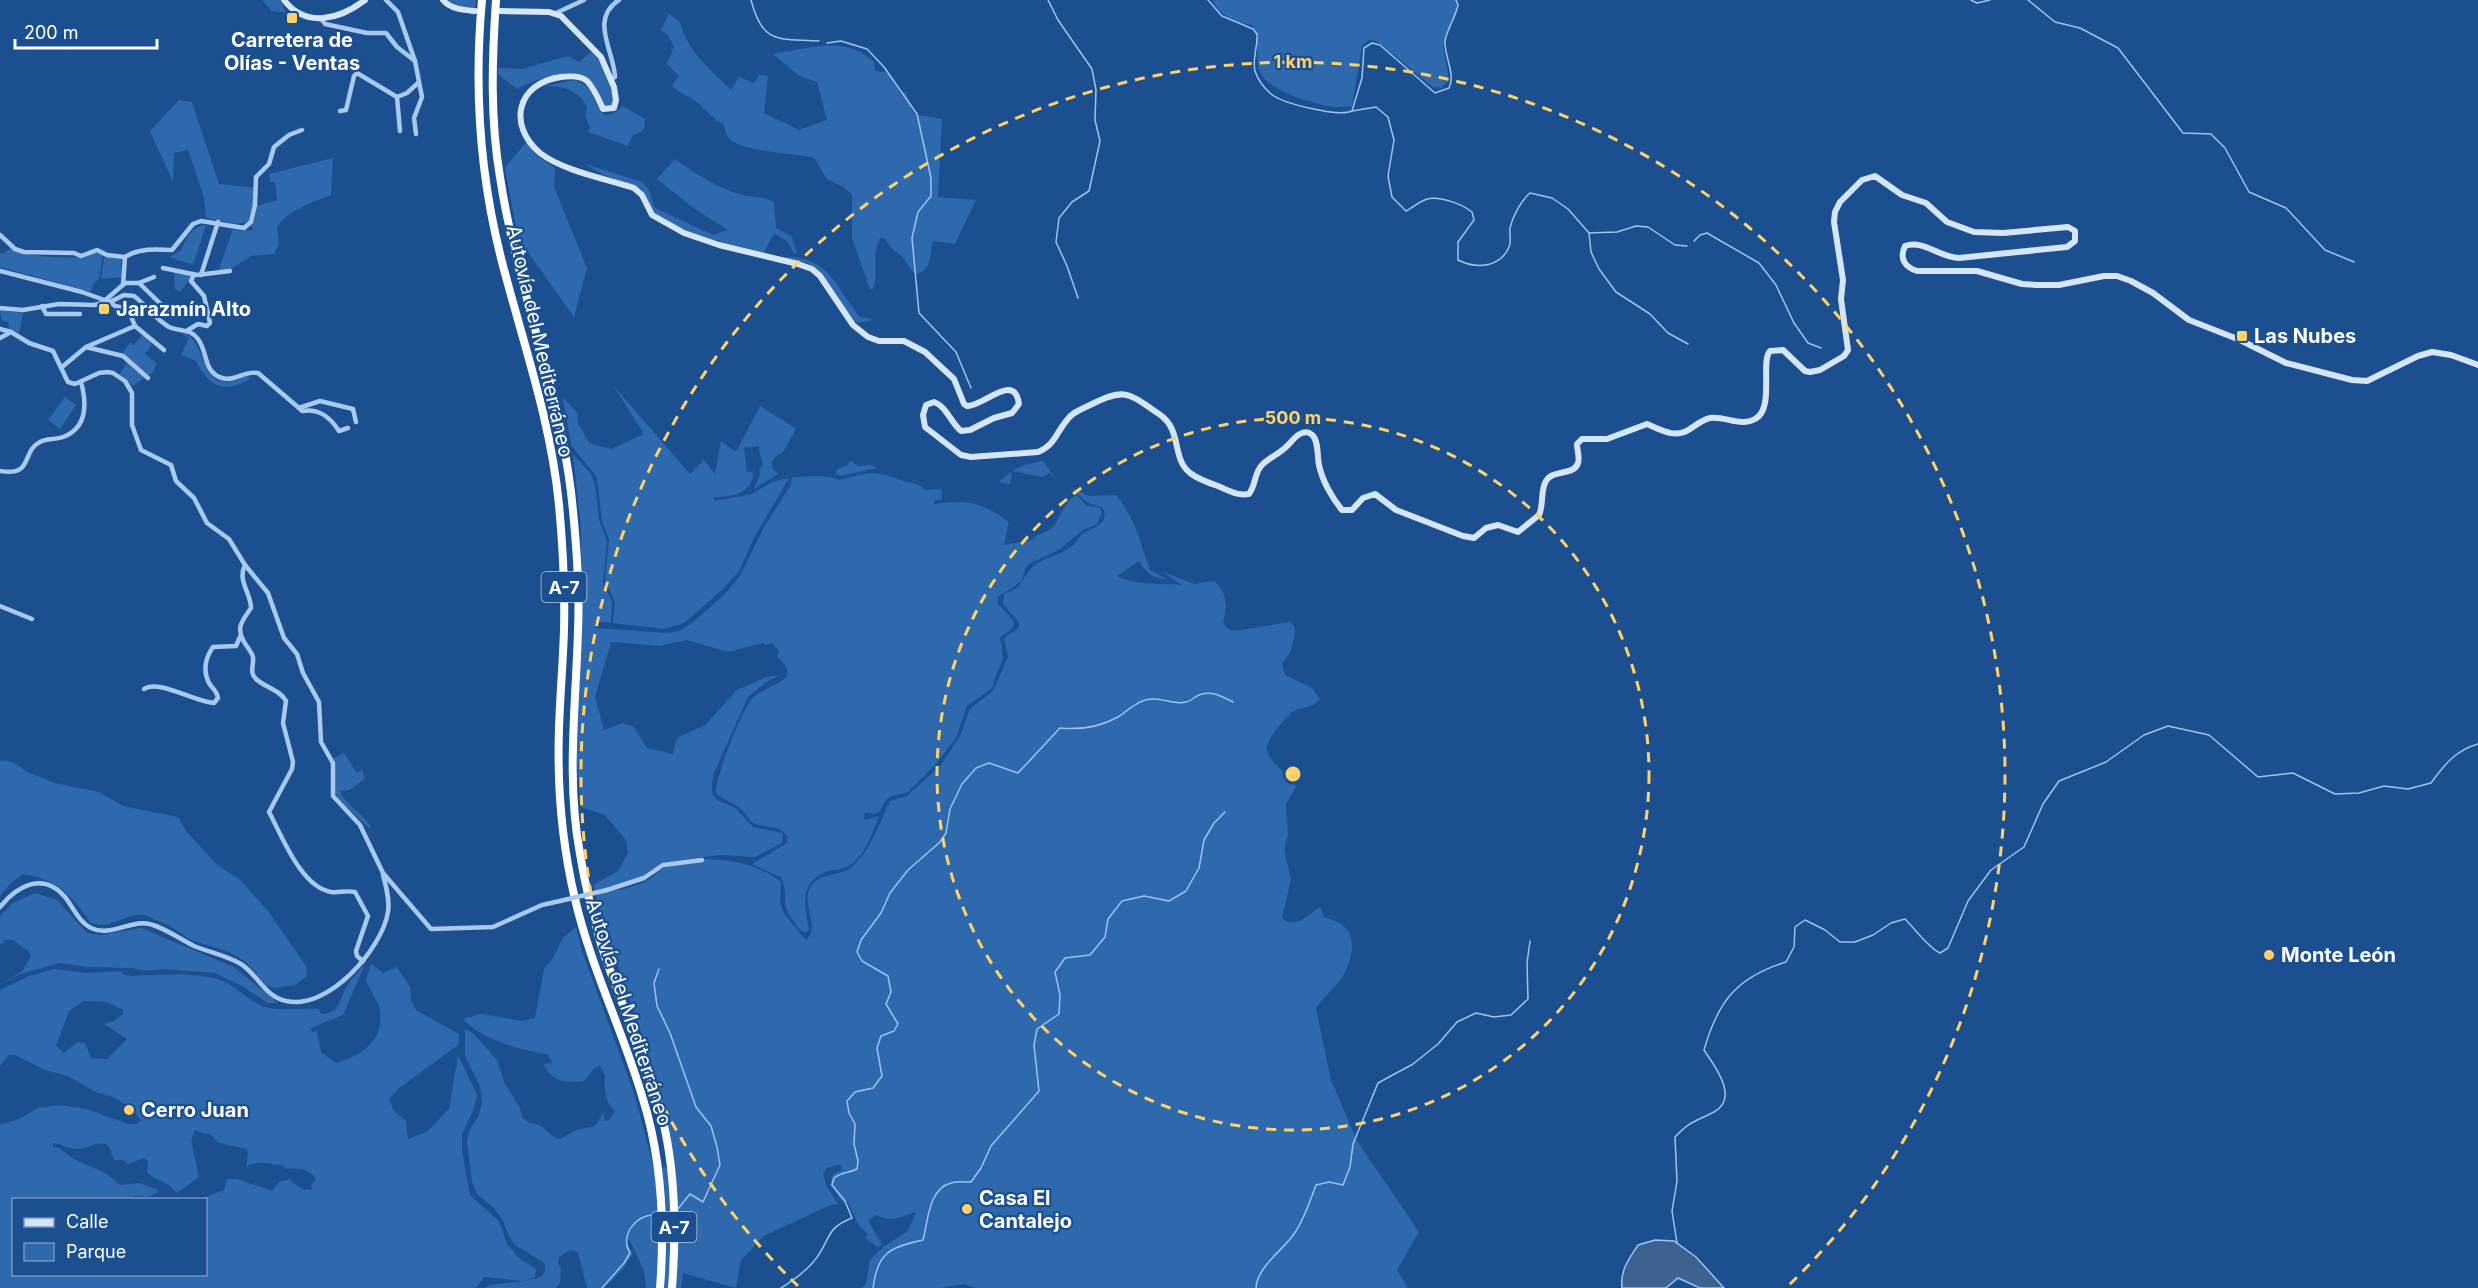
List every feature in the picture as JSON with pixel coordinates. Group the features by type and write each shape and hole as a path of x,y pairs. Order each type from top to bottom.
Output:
{"highway":[{"name":"Autovía del Mediterráneo","path":"483,0 479,34 479,107 487,181 501,259 537,383 558,503 564,631 559,780 566,853 575,900 590,954 643,1097 653,1136 662,1210 660,1288"},
{"name":"Autovía del Mediterráneo","path":"496,0 492,104 500,177 516,257 557,410 571,492 579,628 572,734 572,782 579,850 601,945 655,1093 666,1133 675,1210 672,1288"}],"main road":[{"path":"284,0 296,12 322,20 350,10 365,0"},
{"path":"443,0 446,4 458,9 475,11"},
{"path":"500,11 528,10 561,16 594,48 601,57 611,79 616,100 614,108 609,110 603,109 587,81 580,77 545,80 534,86 524,99 521,113 523,127 531,142 551,160 634,188 642,195 652,214 684,233 719,245 812,269 820,276 853,325 879,341 904,341 925,352 954,379 964,404 967,406 976,405 1002,390 1013,391 1018,398 1017,409 970,430 961,431 953,425 940,404 934,402 927,405 923,415 925,427 961,455 971,457 1038,452 1055,441 1065,422 1075,412 1112,394 1121,393 1132,396 1167,419 1173,428 1185,468 1191,474 1238,494 1249,494 1262,465 1293,439 1308,432 1316,440 1323,478 1342,510 1352,510 1363,498 1375,494 1396,510 1470,538 1486,528 1498,525 1518,531 1536,519 1541,511 1546,481 1555,473 1576,467 1579,460 1577,444 1582,439 1607,440 1647,424 1674,435 1686,432 1706,419 1719,417 1740,422 1751,421 1758,418 1764,401 1768,383 1766,358 1770,351 1783,350 1810,372 1820,370 1844,356 1848,350 1848,342 1841,299 1843,280 1834,222 1835,212 1857,185 1871,176 1881,178 1902,195 1926,203 1947,222 1974,232 2003,233 2068,227 2075,231 2075,241 2071,245 2054,250 2005,252 1952,258 1920,245 1910,244 1905,246 1903,251 1903,261 1909,269 1977,272 2022,284 2036,285 2059,285 2104,276 2117,276 2153,293 2189,320 2240,340 2286,363 2352,380 2367,381 2418,356 2432,352 2478,364"}],"street":[{"path":"386,0 398,12 415,61 422,96 414,118 416,134"},
{"path":"554,14 584,0"},
{"path":"611,79 615,77 615,71 607,46 604,20 612,5 619,0"},
{"path":"322,20 325,24 367,33 386,33 415,61"},
{"path":"340,111 346,110 354,76 357,73 397,97"},
{"path":"397,97 407,93 418,83"},
{"path":"397,97 400,131"},
{"path":"0,235 15,249 24,252 74,253 81,256 97,250 107,255 125,257 152,248 172,250 194,224 206,220 244,228 251,222 255,205 256,177 269,164 274,147 289,135 302,130"},
{"path":"201,275 218,222"},
{"path":"123,285 125,257"},
{"path":"163,268 201,275 230,271"},
{"path":"0,271 108,301 115,306 128,309 135,326 164,350"},
{"path":"188,330 193,326 207,326 210,323 204,296 191,281 194,274"},
{"path":"108,301 123,285 129,282 139,283 154,277"},
{"path":"139,283 169,312 172,310"},
{"path":"0,308 23,310 59,304 95,305 124,295 134,296 171,328 188,330 198,339 211,370 222,378 233,379 253,372 258,373 302,411 312,409 320,411 339,431 348,428"},
{"path":"42,306 46,314 80,314"},
{"path":"62,367 86,347 135,326"},
{"path":"0,329 11,332 29,343 53,351 68,381 75,384 99,373 107,372 125,381 132,393 132,425 141,450 171,465 176,481 194,498 207,523 229,539 245,565 268,593 284,638 297,654 303,673 319,702 321,742 333,763 333,796 360,825 383,873 431,929 494,927 533,908 607,890 644,878 663,865 702,860"},
{"path":"0,338 11,332"},
{"path":"86,347 123,356 148,378"},
{"path":"0,471 10,473 21,470 27,463 32,449 39,442 63,437 76,429 84,416 86,406 81,382"},
{"path":"298,408 320,401 353,410 356,422"},
{"path":"144,689 148,686 160,687 203,703 214,703 218,698 218,693 208,681 206,657 213,647 236,646 240,637 240,623 251,608 251,603 244,590 245,565"},
{"path":"0,606 32,620"},
{"path":"240,637 253,658 251,668 253,676 263,685 283,695 286,701 287,708 282,723 293,762 292,769 269,812 297,865 307,877 320,887 332,892 348,890 354,892 368,916 356,951 357,956 363,961"},
{"path":"0,907 7,898 26,884 42,884 55,888 88,927 96,930 111,930 138,923 151,923 194,945 241,964 268,992 288,1002 315,999 327,993 363,961 382,930 389,911 383,873"}],"green space":[{"path":"262,0 280,0 286,13 272,11"},
{"path":"446,0 476,0 474,15 471,15 471,7 454,5"},
{"path":"1212,0 1456,0 1457,10 1443,46 1449,80 1441,88 1433,87 1382,45 1374,40 1368,40 1362,46 1352,106 1331,107 1298,98 1276,88 1261,74 1258,66 1258,45 1252,25 1229,17 1219,10"},
{"path":"669,14 680,22 688,42 700,59 731,90 739,77 754,83 759,75 768,76 764,113 799,130 827,120 817,82 799,76 773,54 813,47 839,46 863,53 874,62 875,71 889,73 901,95 905,91 914,114 942,119 938,197 976,200 955,244 933,241 928,266 916,274 885,238 880,238 876,250 875,283 873,289 870,289 852,238 852,195 843,187 827,179 814,158 755,149 734,142 728,137 723,124 674,88 672,85 679,76 667,64 674,47 668,35 661,30"},
{"path":"591,52 600,62 611,88 614,102 611,106 607,107 603,104 586,78 550,77 517,89 498,74 498,68 522,69 568,56 579,62"},
{"path":"575,80 587,87 605,115 612,114 623,106 645,119 643,130 633,135 628,146 588,132 590,128 585,116 587,107 575,93 557,86 543,86"},
{"path":"179,100 192,102 219,184 255,188 249,222 235,224 206,218 204,198 188,150 174,153 173,182 150,131"},
{"path":"526,142 536,155 555,168 554,187 587,268 574,317 518,238 505,168"},
{"path":"333,158 331,195 301,207 282,221 277,227 279,245 274,254 251,256 230,270 218,272 233,229 253,230 253,227 250,228 254,222 257,206 277,200 275,182 270,182 269,174"},
{"path":"675,159 724,189 774,202 776,228 792,237 797,254 793,252 787,241 774,233 764,253 693,234 653,212 642,189 603,175 585,164 642,182 649,190 655,208 713,235 728,230 695,209 657,179"},
{"path":"206,225 193,265 169,257 181,250 193,230"},
{"path":"11,248 34,255 54,257 72,258 94,253 103,254 99,279 93,284 91,292 0,267 0,253 3,254"},
{"path":"123,257 122,277 101,279 104,258"},
{"path":"786,257 801,258 822,268 838,285 860,317 872,319 857,323 821,273 808,263 786,259"},
{"path":"174,272 189,275 189,280 180,292 175,289"},
{"path":"0,310 23,313 19,333 9,329 8,322 2,321"},
{"path":"177,330 187,334 194,341 206,367 217,380 228,382 248,376 250,379 241,384 225,387 212,382 196,361 181,355 189,338"},
{"path":"142,335 152,344 145,354 157,363 152,374 149,375 122,353 130,343 134,345"},
{"path":"127,363 144,378 133,386 120,374"},
{"path":"613,385 690,474 704,460 715,474 721,441 736,452 760,406 796,429 783,452 772,462 773,469 778,474 754,489 760,474 759,469 763,465 758,446 744,448 747,472 753,472 749,485 745,490 734,495 713,497 715,501 752,494 772,482 789,478 754,538 739,571 722,590 684,623 664,629 613,623 615,602 605,580 609,540 602,521 596,476 571,445 563,398 577,412 578,423 589,443 611,449 644,434"},
{"path":"65,397 76,405 60,429 48,420"},
{"path":"573,454 591,474 595,483 599,520 607,541 603,583 612,602 611,622 595,622 595,628 666,633 679,631 692,623 724,595 740,576 764,527 791,485 792,477 823,476 839,480 872,473 916,484 925,490 940,489 941,486 942,499 934,501 934,504 966,502 991,510 1009,522 1004,545 1032,540 1051,529 1069,501 1077,495 1086,505 1100,508 1102,512 1097,524 1083,530 1059,550 1029,564 1022,581 1034,566 1071,547 1082,535 1103,521 1105,513 1103,508 1087,502 1069,487 1089,496 1116,495 1137,531 1150,570 1168,580 1151,575 1139,561 1117,576 1140,583 1182,585 1161,571 1194,584 1214,581 1224,595 1226,610 1223,622 1228,629 1236,631 1290,622 1295,627 1295,633 1290,651 1282,664 1285,675 1312,688 1320,699 1314,704 1291,713 1275,731 1267,747 1269,756 1296,787 1286,804 1288,835 1284,849 1291,879 1282,918 1296,922 1320,907 1324,917 1338,922 1351,936 1351,956 1346,970 1316,1008 1331,1080 1357,1141 1419,1232 1397,1270 1408,1288 976,1288 963,1284 940,1288 862,1288 866,1284 870,1260 883,1247 908,1231 916,1212 891,1219 876,1215 868,1221 882,1244 878,1247 865,1238 868,1234 859,1226 848,1202 843,1203 830,1185 833,1174 842,1170 840,1164 827,1168 823,1173 826,1185 838,1204 830,1205 764,1236 741,1260 736,1288 683,1273 681,1288 646,1288 644,1270 629,1239 626,1243 633,1253 623,1269 604,1288 587,1288 578,1252 570,1250 559,1257 560,1283 556,1288 485,1288 502,1283 534,1279 542,1276 545,1270 543,1262 515,1245 502,1219 494,1208 477,1194 472,1182 467,1141 469,1131 479,1115 482,1102 480,1086 465,1056 465,1029 473,1033 497,1060 505,1084 519,1106 523,1118 541,1126 554,1137 560,1139 576,1130 595,1126 604,1112 604,1120 608,1121 615,1112 607,1100 605,1075 600,1066 594,1068 584,1081 560,1080 555,1078 543,1064 553,1063 547,1054 514,1047 490,1038 463,1019 481,1014 522,1021 535,1018 544,969 552,960 563,938 576,927 582,951 634,1093 654,1168 674,1166 660,1094 650,1059 614,955 593,885 618,871 628,853 626,840 605,815 581,807 575,741 582,633 581,528","holes":["1022,581 1018,587 1004,594 1003,604 1019,623 1019,628 1004,638 1008,657 993,691 970,709 960,736 940,766 907,796 890,801 864,854 850,868 818,879 810,888 808,901 812,929 806,940 784,914 780,903 781,882 769,874 741,863 710,859 680,863 664,868 641,884 607,892 607,887 641,878 667,862 720,855 755,857 782,843 783,833 753,827 734,807 717,800 712,793 714,773 748,697 766,682 780,675 766,677 737,690 705,725 677,738 673,754 647,748 634,727 623,723 604,730 595,697 611,642 659,646 687,640 728,652 763,643 766,645 772,643 779,651 777,657 786,668 787,676 756,695 748,705 725,758 716,793 740,808 754,823 778,829 785,834 788,838 787,843 752,864 781,877 785,890 785,904 790,916 798,928 806,933 809,929 806,894 813,880 829,871 843,869 859,858 879,816 864,820 865,812 874,814 880,811 885,801 891,796 907,793 936,764 956,738 967,706 993,687 1003,654 1000,639 1014,626 1013,620 998,604 998,597"]},
{"path":"850,461 859,466 870,465 878,468 840,476 836,473 837,469 848,465"},
{"path":"1043,461 1058,482 1050,473 1042,477 1012,471 1024,465"},
{"path":"1012,471 1010,484 999,482 1004,477"},
{"path":"344,753 357,773 362,770 365,779 349,790 340,791 346,801 368,822 371,827 369,828 335,792 334,758"},
{"path":"0,760 13,762 27,772 55,783 99,792 123,806 178,817 186,831 217,865 239,879 268,911 306,966 307,976 295,985 275,988 266,985 246,962 229,952 191,940 170,926 145,915 135,915 105,925 92,924 64,891 36,877 23,874 0,896"},
{"path":"35,893 57,900 87,933 100,935 141,928 234,967 278,1003 268,1003 240,985 215,973 164,969 143,971 133,968 87,967 61,963 20,974 0,985 22,971 31,957 28,951 13,940 5,940 0,945 0,916 13,903"},
{"path":"365,964 343,1015 310,1028 312,1032 317,1031 321,1052 336,1063 362,1052 369,1046 378,1031 380,1011 366,981 371,964 383,973 397,967 410,987 411,1000 416,1010 459,1034 458,1045 398,1089 389,1099 394,1111 406,1121 408,1139 427,1132 449,1109 458,1055 477,1095 473,1111 462,1134 462,1151 470,1195 499,1221 507,1244 519,1258 536,1269 535,1277 523,1281 484,1277 476,1288 0,1288 0,1125 19,1119 38,1108 60,1105 87,1109 128,1124 141,1121 133,1110 113,1097 98,1093 68,1076 45,1070 15,1055 9,1055 0,1066 0,990 29,976 54,969 86,973 121,971 124,975 130,976 192,975 225,982 265,1007 319,1009 321,1014 335,1009 348,985","holes":["84,1001 106,1002 123,1010 123,1014 114,1021 104,1024 127,1039 107,1059 91,1058 85,1043 78,1042 64,1053 56,1046 69,1011"]}],"shaded area":[{"path":"1655,1240 1674,1241 1696,1257 1724,1288 1700,1288 1678,1278 1666,1288 1622,1288 1624,1270 1638,1245"}],"waterway":[{"path":"751,0 761,25 774,37 819,41"},
{"path":"1048,0 1058,20 1092,69 1096,90 1095,120 1100,141 1089,191 1072,202 1059,218 1056,242 1078,298"},
{"path":"1208,0 1222,16 1253,29 1257,34 1255,71 1261,84 1271,94 1287,102 1311,109 1335,112 1352,111 1362,78 1364,48 1372,43 1380,45 1435,93 1449,88 1451,71 1445,41 1457,9 1456,0"},
{"path":"1971,0 1977,3 1990,0"},
{"path":"2028,0 2055,22 2080,28 2118,48 2183,133 2211,134 2225,148 2249,192 2286,208 2325,250 2354,262"},
{"path":"827,43 841,41 867,49 884,67 917,114 931,178 931,196 918,212 912,238 919,313 956,352 971,388"},
{"path":"1352,111 1376,107 1388,117 1394,140 1388,176 1392,197 1406,211 1432,198 1451,201 1472,212 1474,220 1458,242 1458,260 1472,265 1494,263 1505,254 1510,245 1510,228 1513,218 1527,196 1530,193 1552,198 1568,209 1589,233 1591,252 1599,269 1616,292 1650,314 1668,333 1688,344"},
{"path":"1589,233 1617,232 1636,226 1648,227 1675,245 1687,246"},
{"path":"1694,241 1700,235 1707,233 1759,263 1776,285 1794,323 1808,343 1821,348"},
{"path":"781,1288 801,1274 814,1261 838,1225 852,1218 845,1201 832,1185 837,1176 857,1169 858,1161 854,1144 855,1124 849,1113 847,1101 855,1092 873,1088 882,1076 877,1048 881,1036 894,1031 898,1024 886,1004 891,992 888,976 862,961 857,952 861,940 881,913 890,893 908,870 940,842 946,833 950,809 962,784 976,768 989,763 1018,773 1060,728 1075,729 1104,723 1144,700 1158,699 1182,703 1210,693 1233,702"},
{"path":"1677,1243 1672,1211 1677,1181 1675,1137 1689,1124 1714,1112 1725,1099 1723,1081 1704,1050 1710,1033 1723,1005 1732,993 1754,975 1786,962 1794,947 1795,927 1805,920 1825,930 1840,942 1855,942 1873,935 1891,923 1905,919 1927,943 1940,953 1948,948 1968,901 1991,870 2024,847 2043,804 2059,781 2106,762 2144,735 2168,726 2209,735 2258,777 2293,773 2335,794 2359,793 2384,786 2408,789 2431,783 2451,759 2463,750 2478,744"},
{"path":"873,1288 878,1267 887,1254 894,1249 923,1240 930,1207 943,1186 951,1183 971,1182 981,1168 991,1146 1039,1091 1034,1045 1037,1029 1059,1014 1060,995 1055,972 1065,958 1090,955 1105,937 1108,919 1122,901 1144,896 1169,901 1186,891 1199,868 1204,840 1214,823 1225,812"},
{"path":"1256,1288 1261,1273 1298,1229 1316,1185 1329,1182 1343,1185 1350,1167 1353,1144 1378,1083 1413,1064 1438,1044 1457,1022 1476,1013 1494,1017 1511,1015 1528,999 1527,963 1530,941"},
{"path":"659,969 654,983 657,1006 670,1033 696,1107 711,1126 720,1165 703,1202 690,1194 677,1210"},
{"path":"602,1288 630,1253 627,1238 633,1225 645,1217 660,1216"}],"place":[{"name":"Carretera de Olías - Ventas","path":"292,18"},
{"name":"Jarazmín Alto","path":"104,309"},
{"name":"Las Nubes","path":"2242,336"},
{"name":"Monte León","path":"2269,955"},
{"name":"Cerro Juan","path":"129,1110"},
{"name":"Casa El Cantalejo","path":"967,1209"}]}
